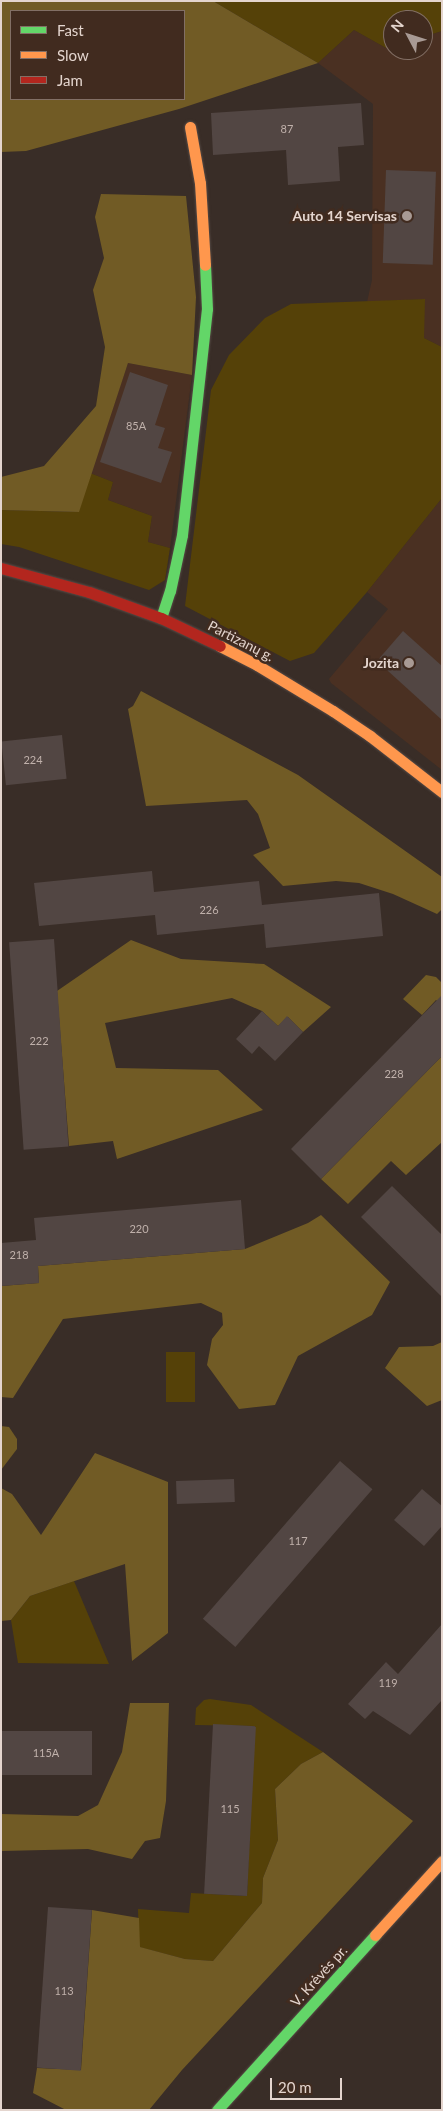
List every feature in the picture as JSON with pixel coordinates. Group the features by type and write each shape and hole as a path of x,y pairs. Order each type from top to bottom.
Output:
{"street":[{"path":"161,618 170,590 182,535 207,309 200,183 190,127"},
{"name":"Partizanų g.","path":"1,568 89,592 161,618 257,665 303,692 370,736 442,792"},
{"name":"V. Krėvės pr.","path":"217,2110 442,1862"}],"shaded area":[{"path":"1,1 213,1 318,63 179,109 26,151 1,152"},
{"path":"213,1 442,1 442,31 433,34 433,10 383,10 383,46 354,30 318,63"},
{"path":"354,30 383,46 383,60 433,60 433,34 442,31 442,347 424,338 424,299 367,302 372,280 373,104 318,63"},
{"path":"101,194 186,196 196,297 192,375 128,363 79,512 1,510 1,477 44,466 96,406 105,347 93,290 104,258 95,217"},
{"path":"425,299 424,338 442,347 442,498 367,592 314,653 290,661 185,606 211,390 229,355 265,318 291,304"},
{"path":"128,363 192,375 170,548 148,542 152,516 108,500 113,482 90,473"},
{"path":"90,473 113,482 108,500 152,516 148,542 170,548 165,580 149,590 19,547 1,544 1,510 78,512"},
{"path":"442,498 442,770 331,683 329,679 388,609 367,592"},
{"path":"141,691 298,775 442,877 442,909 437,914 393,894 359,883 336,881 283,886 253,855 270,848 258,814 247,800 146,806 128,709 133,706"},
{"path":"131,940 181,959 264,964 331,1007 303,1032 288,1017 278,1026 262,1011 232,998 105,1023 116,1068 218,1070 263,1110 117,1159 113,1141 69,1146 57,991"},
{"path":"426,975 436,977 442,983 442,1005 436,1000 422,1015 403,999"},
{"path":"442,1056 442,1142 406,1175 391,1161 348,1204 321,1179"},
{"path":"321,1215 390,1282 372,1315 298,1356 275,1405 239,1409 207,1365 212,1339 223,1325 222,1313 201,1303 63,1319 13,1398 1,1397 1,1286 39,1283 38,1266 245,1249 308,1223"},
{"path":"442,1342 442,1400 427,1406 385,1368 399,1347 433,1346"},
{"path":"166,1352 195,1352 195,1402 166,1402"},
{"path":"1,1426 9,1427 17,1439 17,1449 1,1470"},
{"path":"95,1453 168,1482 168,1633 132,1661 125,1564 30,1596 11,1620 1,1621 1,1488 12,1494 41,1535"},
{"path":"74,1581 109,1664 18,1663 11,1620 30,1596"},
{"path":"210,1699 251,1705 323,1752 301,1764 275,1789 278,1840 263,1878 262,1903 213,1961 185,1959 139,1947 138,1909 189,1913 191,1893 247,1896 255,1726 195,1725 196,1708 204,1700"},
{"path":"130,1703 169,1703 166,1801 160,1838 145,1841 132,1859 88,1849 1,1851 1,1814 78,1816 98,1805 122,1752"},
{"path":"323,1752 413,1821 182,2070 149,2110 66,2110 33,2093 37,2068 81,2070 92,1910 139,1918 140,1947 185,1959 213,1961 262,1903 263,1878 278,1840 275,1789 301,1764"}],"building":[{"path":"361,103 364,145 338,147 340,181 288,185 286,150 213,155 211,113"},
{"path":"386,170 436,172 433,265 383,263"},
{"path":"130,372 168,385 155,425 165,428 158,448 172,452 161,483 100,462"},
{"name":"Jozita","path":"403,631 442,666 442,720 377,661"},
{"path":"62,735 67,779 6,785 1,741"},
{"path":"152,871 154,892 259,881 262,905 379,893 383,936 266,948 264,924 157,935 155,915 39,926 34,883"},
{"path":"54,939 69,1146 24,1150 9,942"},
{"path":"442,995 442,1056 321,1179 291,1149"},
{"path":"262,1011 278,1026 287,1016 303,1032 275,1061 259,1046 252,1054 236,1039"},
{"path":"392,1186 442,1235 442,1297 361,1217"},
{"path":"241,1200 245,1249 38,1266 39,1283 1,1286 1,1243 36,1240 34,1218"},
{"path":"340,1461 372,1489 235,1647 203,1619"},
{"path":"234,1479 235,1502 177,1504 176,1481"},
{"path":"422,1489 442,1506 442,1526 424,1546 394,1520"},
{"path":"442,1624 442,1700 410,1735 373,1711 365,1719 348,1704 386,1662 398,1674"},
{"path":"213,1724 256,1726 247,1896 204,1894"},
{"path":"1,1731 92,1731 92,1775 1,1775"},
{"path":"48,1907 92,1910 81,2071 37,2068"}],"traffic: fast":[{"path":"161,618 170,591 182,535 207,309 205,265"},
{"path":"217,2110 375,1935"}],"traffic: slow":[{"path":"190,127 200,183 205,265"},
{"path":"220,646 257,665 333,711 370,736 442,792"},
{"path":"375,1935 442,1861"}],"traffic: jam":[{"path":"1,568 89,592 161,618 220,646"}],"place":[{"name":"Auto 14 Servisas","path":"407,216"},
{"name":"Jozita","path":"409,663"}]}
